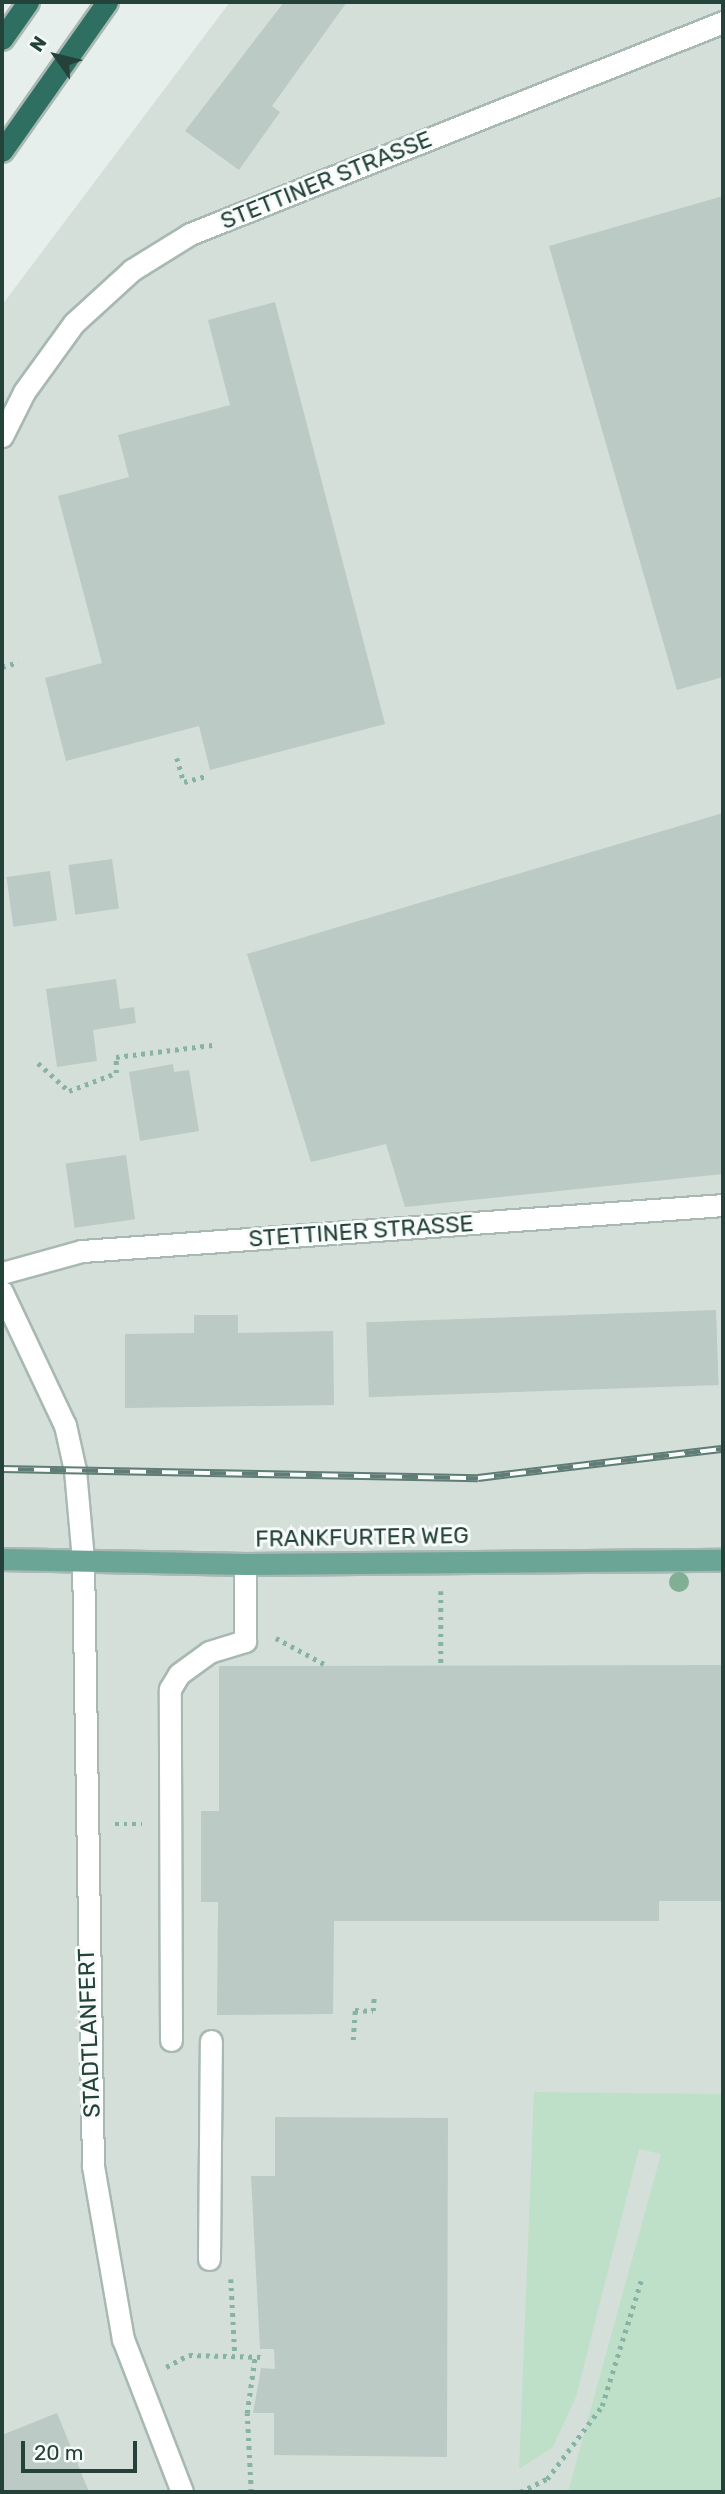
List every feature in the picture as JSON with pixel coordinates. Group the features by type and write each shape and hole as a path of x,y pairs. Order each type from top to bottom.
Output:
{"highway":[{"path":"2,39 28,2"},
{"path":"2,151 107,2"}],"main road":[{"name":"FRANKFURTER WEG","path":"2,1559 245,1564 723,1560"}],"street":[{"name":"STETTINER STRASSE","path":"2,436 24,392 74,323 132,270 190,234 723,22"},
{"name":"STETTINER STRASSE","path":"2,1273 82,1251 723,1205"},
{"path":"2,1292 65,1425 83,1559"},
{"name":"STADTLANFERT","path":"83,1559 93,2166 123,2339 182,2492"},
{"path":"171,2040 170,1689 179,1674 209,1652 245,1641 245,1564"},
{"path":"209,2259 211,2040"}],"path":[{"path":"2,667 18,662"},
{"path":"177,758 184,782 206,776"},
{"path":"38,1063 69,1091 116,1073 116,1057 212,1045"},
{"path":"441,1562 441,1666"},
{"path":"354,2040 355,2010 373,2011 374,1995"},
{"path":"209,2259 231,2262 235,2356"},
{"path":"520,2492 547,2479 602,2406 641,2281"},
{"path":"137,2381 189,2355 263,2357"},
{"path":"251,2492 247,2413 255,2356"}],"shaded area":[{"path":"230,2 723,2 723,2234 576,2492 2,2492 2,305"}],"green space":[{"path":"534,2092 723,2094 723,2492 568,2492 661,2154 639,2149 576,2397 553,2447 519,2469"}],"building":[{"path":"284,2 347,2 272,106 280,112 239,170 185,131"},
{"path":"723,196 723,677 677,690 549,246"},
{"path":"275,302 385,724 210,770 199,726 66,761 45,678 102,663 58,496 129,477 118,435 230,405 208,320"},
{"path":"723,813 723,1174 405,1207 386,1144 311,1162 247,954"},
{"path":"112,859 119,909 75,915 68,865"},
{"path":"50,871 57,921 13,927 6,877"},
{"path":"116,979 120,1009 134,1007 136,1023 93,1030 97,1061 57,1067 46,989"},
{"path":"173,1064 174,1072 189,1070 199,1131 140,1141 129,1072"},
{"path":"126,1155 135,1219 75,1228 66,1163"},
{"path":"716,1310 719,1385 369,1397 366,1322"},
{"path":"194,1315 238,1315 238,1333 333,1331 334,1405 125,1408 125,1334 194,1333"},
{"path":"723,1665 723,1901 659,1901 659,1921 334,1921 333,2014 217,2015 218,1902 201,1902 201,1811 219,1811 219,1666"},
{"path":"275,2117 448,2118 447,2457 274,2455 274,2413 253,2413 261,2368 275,2369 274,2349 260,2349 251,2176 275,2176"},
{"path":"57,2413 89,2492 2,2492 2,2435"}],"railway":[{"path":"2,1469 478,1478 723,1449"}]}
